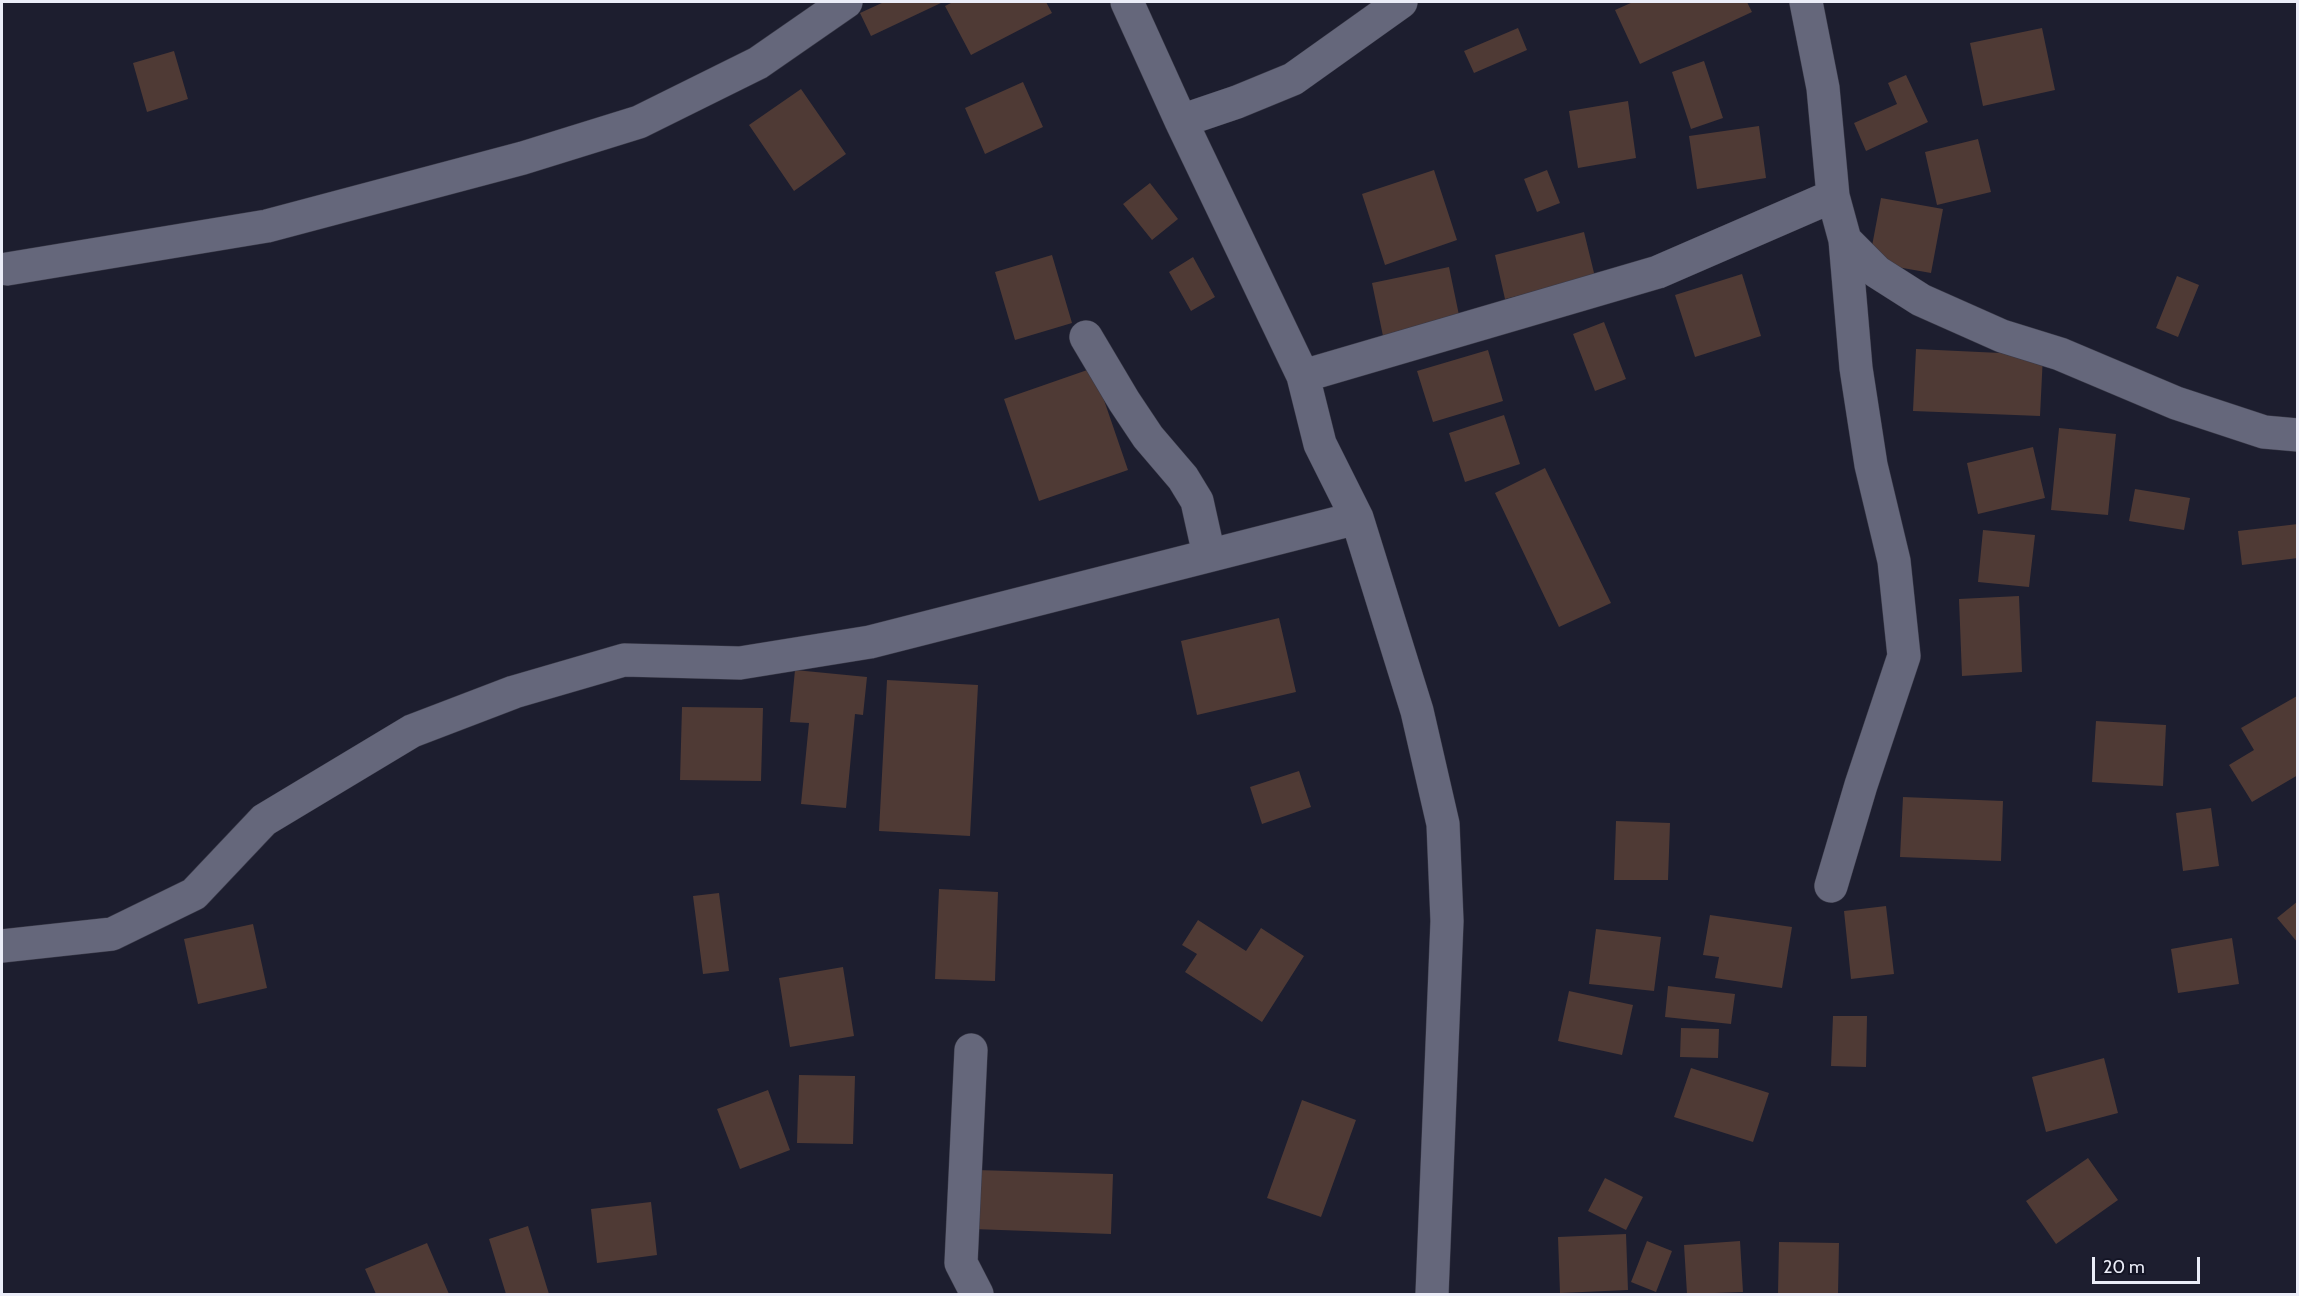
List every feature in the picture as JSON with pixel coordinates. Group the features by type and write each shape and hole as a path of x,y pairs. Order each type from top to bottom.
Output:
{"street":[{"path":"7,269 267,226 523,158 639,122 758,63 846,2"},
{"path":"1127,2 1181,121 1303,376 1320,444 1357,518 1417,711 1443,824 1447,921 1432,1294"},
{"path":"1181,121 1237,102 1293,79 1401,2"},
{"path":"1806,2 1823,88 1833,196 1845,240 1856,368 1871,465 1894,561 1904,656 1861,785 1831,886"},
{"path":"1303,376 1658,272 1833,196"},
{"path":"1845,240 1877,272 1921,300 2002,336 2060,354 2176,403 2264,432 2298,435"},
{"path":"1086,337 1148,437 1183,478 1197,501 1209,555"},
{"path":"2,946 112,934 194,894 264,820 412,731 514,692 624,660 740,663 870,642 1357,518"},
{"path":"971,1050 961,1263 977,1294"}],"building":[{"path":"884,2 943,2 871,36 860,13"},
{"path":"953,2 1046,2 1052,13 971,55 945,6"},
{"path":"1633,2 1747,2 1752,12 1640,64 1615,10"},
{"path":"1518,28 1527,50 1474,73 1464,51"},
{"path":"2042,28 2055,90 1983,106 1970,43"},
{"path":"174,51 188,99 147,112 133,63"},
{"path":"1704,61 1723,118 1691,129 1672,72"},
{"path":"1906,75 1928,122 1866,151 1854,123 1897,104 1888,83"},
{"path":"1023,82 1043,127 985,154 965,108"},
{"path":"801,89 846,154 794,191 749,125"},
{"path":"1628,101 1636,158 1578,168 1569,111"},
{"path":"1759,126 1766,178 1697,189 1689,136"},
{"path":"1978,139 1991,192 1937,205 1925,152"},
{"path":"1434,170 1457,240 1385,265 1362,194"},
{"path":"1547,170 1560,203 1537,212 1524,179"},
{"path":"1150,183 1178,219 1152,240 1123,204"},
{"path":"1881,198 1943,209 1931,273 1869,262"},
{"path":"1584,232 1595,277 1505,299 1495,255"},
{"path":"1052,255 1072,323 1015,340 995,272"},
{"path":"1193,257 1215,297 1191,311 1169,272"},
{"path":"1449,267 1460,320 1383,336 1372,283"},
{"path":"1742,274 1761,336 1695,357 1675,295"},
{"path":"2177,276 2199,285 2178,337 2156,328"},
{"path":"1604,322 1626,379 1595,391 1573,334"},
{"path":"1916,349 2043,355 2040,416 1913,411"},
{"path":"1488,350 1503,401 1433,422 1417,371"},
{"path":"1093,368 1128,470 1039,501 1004,399"},
{"path":"1504,415 1520,464 1465,482 1449,433"},
{"path":"2059,428 2116,434 2108,515 2051,510"},
{"path":"2033,447 2045,498 1978,514 1967,463"},
{"path":"1545,468 1611,603 1559,627 1495,493"},
{"path":"2135,489 2190,498 2184,530 2129,521"},
{"path":"2298,524 2298,558 2242,565 2238,531"},
{"path":"1983,530 2035,535 2029,587 1978,582"},
{"path":"2019,596 2022,672 1962,676 1959,599"},
{"path":"1279,618 1296,692 1197,715 1181,641"},
{"path":"795,670 867,677 863,715 855,714 846,808 801,804 809,723 790,722"},
{"path":"887,680 978,685 970,836 879,831"},
{"path":"2297,696 2298,775 2252,802 2229,765 2254,750 2241,728"},
{"path":"682,707 763,708 761,781 680,780"},
{"path":"2096,721 2166,725 2163,786 2092,782"},
{"path":"1299,771 1311,807 1262,824 1250,787"},
{"path":"1903,797 2003,801 2001,861 1900,857"},
{"path":"2211,808 2219,866 2183,871 2176,813"},
{"path":"1616,821 1670,823 1668,880 1614,880"},
{"path":"939,889 998,892 995,981 935,979"},
{"path":"719,893 729,971 703,974 693,896"},
{"path":"2298,901 2298,943 2277,918"},
{"path":"1886,906 1894,974 1851,979 1844,911"},
{"path":"1710,915 1792,927 1782,988 1715,978 1719,957 1703,955"},
{"path":"1198,920 1246,951 1261,928 1304,956 1262,1022 1185,972 1197,954 1182,945"},
{"path":"253,924 267,988 198,1004 184,939"},
{"path":"1596,929 1661,937 1654,991 1589,984"},
{"path":"2232,938 2239,984 2178,993 2171,949"},
{"path":"843,967 854,1036 790,1047 779,978"},
{"path":"1668,986 1735,994 1731,1024 1665,1017"},
{"path":"1569,991 1633,1005 1622,1055 1558,1041"},
{"path":"1833,1016 1867,1016 1866,1067 1831,1066"},
{"path":"1681,1028 1719,1029 1718,1058 1680,1057"},
{"path":"2104,1058 2118,1113 2046,1132 2032,1077"},
{"path":"1691,1068 1769,1093 1753,1142 1674,1117"},
{"path":"799,1075 855,1076 853,1144 797,1143"},
{"path":"768,1090 790,1150 740,1169 717,1109"},
{"path":"1302,1100 1356,1120 1321,1217 1267,1198"},
{"path":"2088,1158 2118,1200 2056,1244 2026,1201"},
{"path":"976,1170 1113,1174 1111,1234 973,1229"},
{"path":"1605,1178 1643,1197 1626,1230 1588,1211"},
{"path":"651,1202 657,1255 597,1263 591,1209"},
{"path":"528,1226 549,1294 506,1294 489,1239"},
{"path":"1626,1234 1628,1290 1560,1293 1558,1237"},
{"path":"1647,1241 1672,1251 1656,1292 1631,1282"},
{"path":"1740,1241 1743,1292 1687,1294 1684,1245"},
{"path":"1779,1242 1839,1243 1838,1294 1778,1294"},
{"path":"427,1243 449,1294 376,1294 365,1269"}]}
